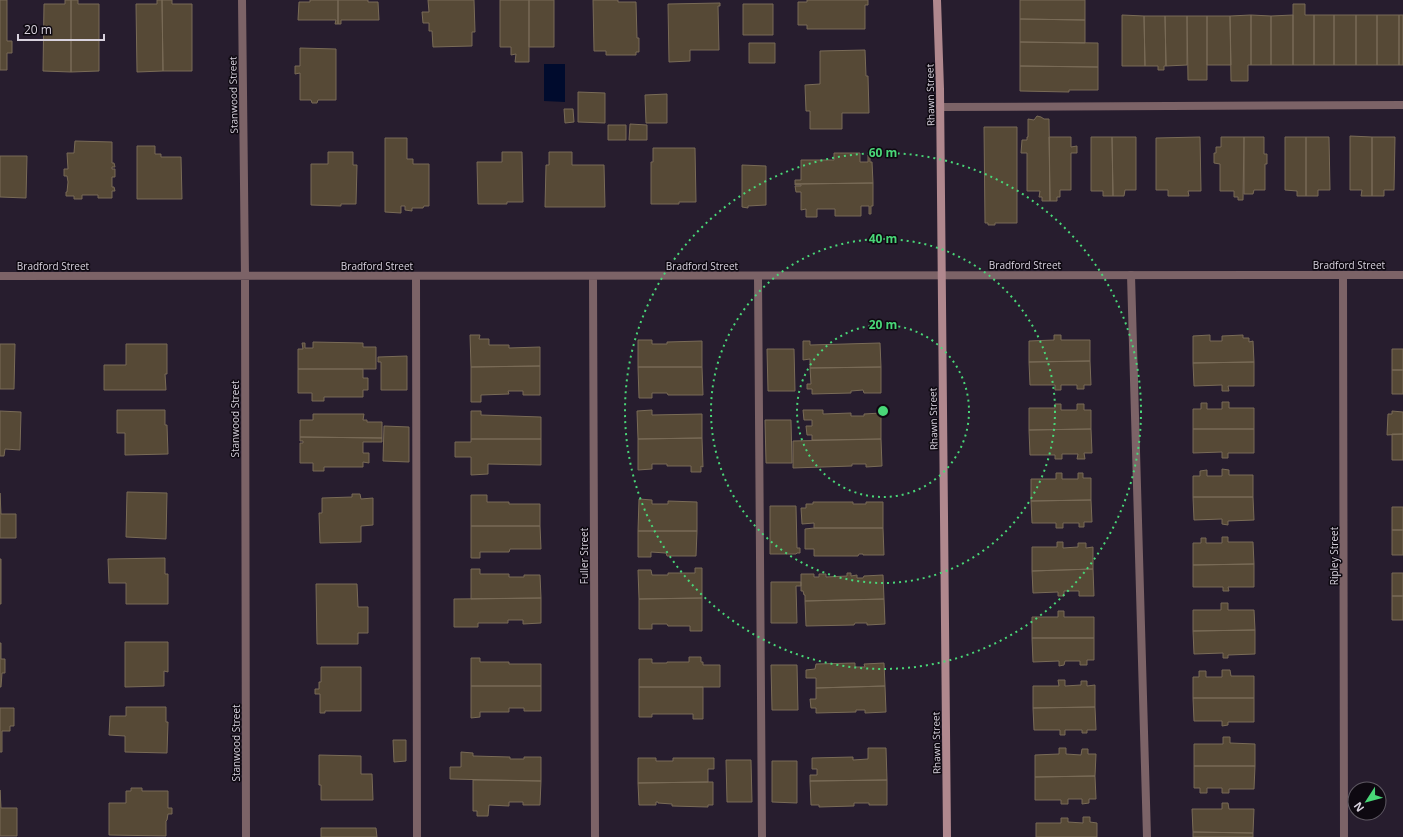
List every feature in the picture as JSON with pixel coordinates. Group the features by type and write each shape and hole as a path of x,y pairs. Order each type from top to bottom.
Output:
{"main road":[{"name":"Rhawn Street","path":"937,0 940,107 947,837"}],"street":[{"name":"Stanwood Street","path":"242,0 245,276 246,837"},
{"path":"940,107 1403,105"},
{"path":"1131,275 1147,837"},
{"name":"Ripley Street","path":"1343,275 1344,837"},
{"name":"Bradford Street","path":"0,276 1403,275"},
{"path":"416,276 417,837"},
{"name":"Fuller Street","path":"593,276 595,837"},
{"path":"758,276 762,837"}],"water":[{"path":"544,64 565,64 565,102 544,101"}],"building":[{"path":"0,0 7,0 7,41 12,41 12,53 7,53 7,70 0,70"},
{"path":"65,0 71,0 71,72 43,71 44,4 65,4"},
{"path":"71,0 78,0 78,4 99,4 99,71 71,72"},
{"path":"157,0 162,0 163,71 137,72 136,4 157,4"},
{"path":"162,0 172,0 172,4 192,4 192,71 163,71"},
{"path":"310,0 338,0 338,24 335,24 336,20 298,20 299,2 310,2"},
{"path":"338,0 368,0 368,2 378,2 379,20 341,20 341,24 338,24"},
{"path":"428,0 474,0 475,32 472,32 472,46 433,47 432,31 429,31 429,23 423,23 422,12 429,12"},
{"path":"500,0 529,0 529,62 515,62 516,54 511,55 511,47 500,47"},
{"path":"529,0 554,0 554,47 529,47"},
{"path":"593,0 636,2 639,52 636,52 636,55 606,55 606,51 594,51"},
{"path":"807,0 868,0 868,5 865,5 865,29 807,29 807,25 798,25 798,2 807,2"},
{"path":"1020,0 1085,0 1085,20 1020,19"},
{"path":"720,3 720,6 718,6 719,50 690,50 690,61 669,62 668,4"},
{"path":"743,4 773,4 773,35 743,35"},
{"path":"1293,4 1305,4 1305,15 1314,15 1314,65 1293,65"},
{"path":"1122,15 1144,16 1145,66 1122,66"},
{"path":"1251,15 1271,16 1271,65 1251,65"},
{"path":"1251,15 1251,65 1248,65 1248,81 1231,81 1230,16"},
{"path":"1293,15 1293,65 1271,65 1271,16"},
{"path":"1314,15 1334,15 1334,65 1314,65"},
{"path":"1334,15 1356,15 1356,65 1334,65"},
{"path":"1356,15 1377,15 1377,65 1356,65"},
{"path":"1377,15 1399,15 1399,65 1377,65"},
{"path":"1399,15 1403,15 1403,65 1399,65"},
{"path":"1144,16 1165,16 1166,66 1164,66 1164,70 1158,70 1158,66 1145,66"},
{"path":"1165,16 1187,16 1187,65 1166,66"},
{"path":"1187,16 1207,16 1207,80 1188,80"},
{"path":"1207,16 1230,16 1231,65 1207,65"},
{"path":"1020,19 1085,20 1085,43 1020,42"},
{"path":"1020,42 1098,43 1098,67 1020,66"},
{"path":"749,43 775,43 775,63 749,63"},
{"path":"300,48 336,49 336,100 318,100 317,103 312,103 311,100 300,100 300,73 295,74 295,66 300,66"},
{"path":"865,50 866,76 868,76 869,113 842,113 842,129 810,129 810,111 806,111 805,85 820,84 820,51"},
{"path":"1020,66 1098,67 1098,90 1069,90 1069,92 1020,91"},
{"path":"578,92 605,93 605,123 578,122"},
{"path":"667,94 667,123 646,123 645,95"},
{"path":"564,109 573,109 574,122 565,123"},
{"path":"1037,116 1044,119 1049,119 1050,201 1042,201 1042,197 1039,197 1040,191 1027,191 1027,153 1021,153 1022,140 1027,140 1028,137 1028,119 1034,120"},
{"path":"630,124 647,125 647,140 629,140"},
{"path":"608,125 626,125 626,140 608,140"},
{"path":"984,127 1017,127 1017,223 995,223 995,225 988,225 988,223 985,223"},
{"path":"1350,136 1372,137 1372,196 1361,196 1362,190 1350,190"},
{"path":"1049,137 1071,137 1071,147 1077,146 1077,153 1071,153 1071,190 1060,190 1060,197 1057,197 1057,201 1050,201"},
{"path":"1091,137 1112,137 1113,196 1103,196 1103,191 1091,191"},
{"path":"1112,137 1136,137 1136,190 1125,190 1124,196 1113,196"},
{"path":"1200,137 1201,191 1188,191 1189,196 1168,196 1168,190 1156,190 1156,138"},
{"path":"1221,137 1244,137 1243,200 1238,200 1238,197 1234,197 1234,191 1220,191 1220,164 1214,163 1214,153 1216,153 1216,147 1221,147"},
{"path":"1244,137 1264,137 1264,154 1267,154 1267,164 1265,164 1265,190 1254,190 1253,194 1244,194"},
{"path":"1285,137 1306,137 1306,196 1297,196 1297,191 1285,190"},
{"path":"1306,137 1329,137 1330,190 1318,190 1318,196 1306,196"},
{"path":"1372,137 1395,137 1394,190 1384,190 1384,196 1372,196"},
{"path":"385,138 407,138 407,159 413,159 413,164 429,164 429,206 424,206 423,208 412,208 412,211 405,210 405,206 401,206 401,213 385,212"},
{"path":"75,141 112,142 112,163 114,163 115,167 112,167 112,169 115,169 115,177 112,177 112,187 114,187 115,191 112,191 112,198 98,198 98,195 82,195 82,199 74,199 74,196 66,196 68,182 67,176 64,176 64,169 68,169 67,153 74,153"},
{"path":"137,146 155,146 155,154 161,154 161,157 181,157 182,199 137,199"},
{"path":"653,148 695,148 696,202 679,202 679,204 651,204 651,162 653,162"},
{"path":"328,152 353,152 353,165 357,165 356,204 341,204 341,206 311,205 311,164 328,164"},
{"path":"502,152 522,152 523,202 507,202 507,204 478,204 477,162 502,162"},
{"path":"549,152 572,152 572,165 604,165 605,207 545,207 546,165 549,165"},
{"path":"834,153 860,153 860,162 868,162 868,155 870,155 870,162 872,162 873,183 795,184 795,180 801,180 801,160 834,160"},
{"path":"0,156 27,156 26,198 0,197"},
{"path":"742,165 766,166 766,205 748,206 748,208 742,207"},
{"path":"873,183 873,206 871,206 871,214 869,214 869,206 861,206 861,216 835,216 835,209 817,209 817,217 806,217 806,209 801,210 801,192 796,192 795,186 801,185 795,184"},
{"path":"470,335 480,335 479,339 489,339 489,345 509,345 509,348 540,347 540,366 471,367"},
{"path":"1054,335 1061,335 1061,340 1090,340 1090,361 1029,362 1029,341 1054,340"},
{"path":"1210,335 1210,341 1222,341 1222,336 1243,335 1243,338 1249,338 1249,342 1253,341 1254,362 1193,363 1193,336"},
{"path":"638,340 652,340 652,344 702,341 702,367 638,367"},
{"path":"803,341 810,341 810,345 880,343 881,367 810,368 810,359 803,360"},
{"path":"313,342 363,343 363,347 376,347 376,369 298,369 298,349 303,349 302,343 305,343 305,348 313,348"},
{"path":"0,344 15,344 14,389 0,389"},
{"path":"126,344 167,344 167,374 165,374 166,390 104,390 104,365 126,365"},
{"path":"767,349 794,349 795,391 768,391"},
{"path":"1392,349 1403,349 1403,370 1392,370"},
{"path":"407,356 407,390 381,390 381,362 378,362 378,357"},
{"path":"1090,361 1091,385 1084,385 1084,389 1077,389 1077,385 1061,385 1061,390 1055,390 1055,385 1030,385 1029,362"},
{"path":"1254,362 1254,386 1228,386 1229,391 1222,391 1222,385 1194,386 1193,363"},
{"path":"540,366 540,395 523,395 523,391 508,391 509,394 481,395 481,402 471,402 471,367"},
{"path":"638,367 702,367 703,395 668,395 667,393 652,393 652,398 639,398"},
{"path":"881,367 881,393 864,393 863,390 851,391 851,393 812,394 812,389 807,389 807,384 811,384 810,368"},
{"path":"298,369 363,369 363,378 368,378 368,390 363,390 363,397 324,397 324,401 312,401 312,393 298,393"},
{"path":"1392,370 1403,370 1403,394 1392,394"},
{"path":"1222,402 1229,402 1229,408 1254,408 1254,429 1193,429 1193,409 1201,409 1201,403 1207,403 1207,409 1222,409"},
{"path":"1055,404 1061,404 1061,410 1077,410 1077,404 1084,404 1084,410 1091,410 1091,429 1029,430 1029,408 1055,408"},
{"path":"117,410 165,410 168,454 125,455 125,433 117,433"},
{"path":"652,410 652,415 702,414 702,438 638,439 637,411"},
{"path":"803,410 823,410 823,414 851,413 851,416 864,416 864,414 881,413 881,439 812,440 812,435 807,435 806,426 812,426 812,420 804,420"},
{"path":"0,411 21,412 20,450 5,449 4,456 0,456"},
{"path":"471,411 481,411 481,415 541,417 541,439 471,439"},
{"path":"1392,411 1403,412 1403,434 1387,435 1388,414 1392,414"},
{"path":"313,414 364,414 363,420 367,420 367,422 382,422 382,438 300,437 300,420 313,420"},
{"path":"765,420 791,420 792,463 766,463"},
{"path":"384,426 409,427 409,462 383,461"},
{"path":"1091,429 1092,453 1084,453 1085,459 1077,459 1078,454 1062,454 1062,459 1055,459 1055,455 1030,455 1029,430"},
{"path":"1193,429 1254,429 1254,453 1228,453 1228,458 1222,458 1222,452 1193,453"},
{"path":"1392,434 1403,434 1403,460 1392,460"},
{"path":"300,437 382,438 382,442 363,442 363,453 369,453 369,463 363,462 363,467 324,467 324,471 313,471 313,463 300,463 300,443 303,443 303,441 300,441"},
{"path":"702,438 703,467 701,466 701,472 691,472 691,466 667,466 667,464 652,464 652,469 638,470 638,439"},
{"path":"471,439 541,439 541,465 488,464 488,474 471,475 471,457 455,457 455,442 471,442"},
{"path":"881,439 882,466 866,467 866,464 852,464 852,466 793,468 793,441"},
{"path":"1222,469 1229,470 1229,475 1253,475 1253,497 1193,497 1193,476 1200,476 1200,471 1207,470 1207,476 1222,476"},
{"path":"1056,473 1062,473 1062,479 1078,479 1078,473 1083,473 1083,478 1091,478 1091,500 1031,501 1031,479 1056,479"},
{"path":"127,492 167,493 166,539 126,537"},
{"path":"0,493 1,514 16,514 16,538 0,538"},
{"path":"352,494 360,494 361,499 373,498 373,525 361,526 361,542 320,543 319,513 322,513 322,498 352,497"},
{"path":"471,495 487,495 487,502 540,504 540,526 471,526"},
{"path":"1193,497 1253,497 1254,520 1228,521 1228,525 1222,524 1222,519 1194,520"},
{"path":"639,499 652,500 652,504 668,504 668,501 697,502 697,531 638,531"},
{"path":"1091,500 1092,522 1084,522 1084,527 1079,527 1079,523 1063,523 1063,528 1056,528 1056,523 1032,523 1031,501"},
{"path":"813,502 853,502 853,504 866,504 866,502 883,502 883,528 814,528 814,523 802,524 801,508 806,508 806,504 813,504"},
{"path":"770,506 796,506 797,548 800,548 800,553 770,554"},
{"path":"1392,507 1403,507 1403,530 1392,530"},
{"path":"471,526 540,526 541,549 510,549 509,552 480,552 480,558 471,558"},
{"path":"883,528 884,555 859,554 858,556 814,556 814,549 805,549 805,529"},
{"path":"1392,530 1403,530 1403,555 1392,555"},
{"path":"638,531 697,531 696,556 667,556 666,553 651,552 651,557 638,557"},
{"path":"1222,537 1228,537 1228,542 1253,542 1254,564 1193,565 1193,543 1201,543 1201,538 1206,538 1206,543 1222,543"},
{"path":"1057,542 1063,542 1063,548 1078,547 1078,543 1086,543 1086,548 1093,547 1093,569 1032,571 1032,547 1057,547"},
{"path":"165,558 165,574 168,574 168,604 126,604 126,583 109,583 108,559"},
{"path":"1,559 1,604 0,604"},
{"path":"1254,564 1254,587 1228,587 1229,591 1223,591 1223,587 1193,587 1193,565"},
{"path":"695,568 702,568 702,598 639,599 638,570 651,570 652,575 668,575 668,573 695,573"},
{"path":"471,569 480,569 480,574 509,574 509,577 540,575 541,598 471,599"},
{"path":"1093,569 1094,596 1079,596 1079,591 1064,591 1064,596 1058,596 1058,592 1033,593 1032,571"},
{"path":"847,573 851,573 851,576 857,575 857,578 883,575 884,599 805,601 805,595 803,591 801,591 801,574 814,574 814,577 819,577 819,574 826,574 826,577 847,576"},
{"path":"1392,573 1403,573 1403,596 1392,596"},
{"path":"771,582 801,582 801,586 796,586 797,623 771,623"},
{"path":"316,584 357,584 358,607 368,607 368,633 358,633 358,644 317,644"},
{"path":"1392,596 1403,596 1403,620 1392,620"},
{"path":"541,598 541,623 523,624 523,620 508,620 508,623 478,623 478,627 454,627 454,599"},
{"path":"702,598 702,631 690,631 690,626 668,626 667,624 652,624 652,629 639,629 639,599"},
{"path":"884,599 885,624 867,625 867,623 855,623 854,625 806,626 805,601"},
{"path":"1221,603 1228,603 1228,610 1254,610 1255,630 1193,631 1193,610 1221,610"},
{"path":"1058,611 1064,611 1064,617 1094,617 1094,638 1032,638 1032,617 1058,617"},
{"path":"1255,630 1255,654 1228,655 1228,658 1223,658 1223,653 1194,654 1193,631"},
{"path":"1032,638 1094,638 1094,660 1087,660 1087,665 1080,665 1080,661 1065,661 1064,665 1059,666 1059,661 1033,662"},
{"path":"125,642 168,642 168,672 164,671 164,686 125,687"},
{"path":"0,643 1,659 5,659 5,673 2,673 1,687 0,687"},
{"path":"689,657 701,657 701,662 703,662 703,665 720,665 720,687 639,687 639,659 652,659 652,663 667,663 689,662"},
{"path":"471,658 480,658 480,662 541,664 541,686 471,686"},
{"path":"855,663 855,667 865,667 864,664 884,663 885,686 816,688 816,678 806,678 806,670 815,669 816,664"},
{"path":"771,665 797,665 798,710 772,710"},
{"path":"321,667 361,667 361,711 325,711 325,713 320,713 320,694 315,694 315,689 319,689 319,682 321,682"},
{"path":"1222,670 1230,670 1231,676 1254,676 1254,698 1193,698 1193,677 1199,677 1199,671 1206,671 1206,677 1222,677"},
{"path":"1058,680 1065,680 1065,686 1081,685 1081,681 1087,681 1087,686 1095,685 1095,707 1033,708 1033,686 1059,686"},
{"path":"471,686 541,686 541,711 524,711 524,708 509,708 509,712 480,712 480,717 471,718"},
{"path":"885,686 886,712 865,713 865,710 856,710 856,712 816,713 816,708 811,708 810,699 816,699 816,688"},
{"path":"639,687 703,687 703,719 693,719 693,714 652,714 652,717 639,717"},
{"path":"1193,698 1254,698 1254,722 1228,722 1228,725 1222,726 1222,721 1194,721"},
{"path":"126,707 166,707 166,722 168,722 167,753 125,752 125,736 109,735 110,716 126,716"},
{"path":"1095,707 1096,730 1087,730 1087,733 1082,733 1082,730 1065,730 1065,735 1060,735 1060,730 1034,730 1033,708"},
{"path":"0,708 14,708 14,726 10,726 10,731 2,731 2,752 0,752"},
{"path":"1223,737 1230,737 1230,743 1255,744 1255,766 1194,766 1194,744 1223,744"},
{"path":"393,740 406,740 406,761 394,762"},
{"path":"868,748 886,748 887,780 810,781 810,775 817,775 817,769 812,769 812,758 853,757 853,760 868,759"},
{"path":"1059,748 1066,748 1066,754 1081,755 1082,749 1088,749 1088,754 1096,754 1095,776 1035,777 1035,755 1059,754"},
{"path":"461,752 473,753 473,756 510,757 510,759 541,757 541,781 450,779 450,767 461,767"},
{"path":"319,755 361,756 361,774 372,774 373,800 321,800 321,785 319,785"},
{"path":"638,758 656,758 656,761 673,761 673,758 714,758 714,769 708,769 708,782 638,783"},
{"path":"726,760 751,760 752,802 727,802"},
{"path":"772,761 797,761 797,803 772,802"},
{"path":"1194,766 1255,766 1254,789 1229,789 1229,793 1222,793 1222,788 1207,788 1207,793 1200,793 1200,788 1194,788"},
{"path":"1095,776 1096,799 1089,799 1089,803 1082,804 1082,799 1068,799 1068,804 1061,804 1061,800 1035,800 1035,777"},
{"path":"473,780 541,781 540,805 523,805 523,802 509,802 509,806 489,805 488,816 477,816 477,811 473,811"},
{"path":"887,780 887,805 854,803 854,806 819,807 819,805 811,805 810,781"},
{"path":"713,782 713,805 708,805 708,807 672,806 672,804 658,802 656,802 656,805 639,805 638,783"},
{"path":"131,788 142,788 142,791 168,791 168,808 172,808 172,814 168,814 166,821 166,836 109,835 109,803 126,803 126,791 131,791"},
{"path":"0,790 1,808 17,808 17,836 0,836"},
{"path":"1222,803 1228,803 1229,809 1254,809 1253,833 1193,832 1192,809 1222,809"},
{"path":"1083,817 1090,817 1090,822 1097,823 1097,837 1036,837 1036,823 1061,823 1061,818 1068,818 1068,822 1083,823"},
{"path":"321,828 376,828 377,837 321,837"},
{"path":"1193,832 1253,833 1253,837 1193,837"}]}
